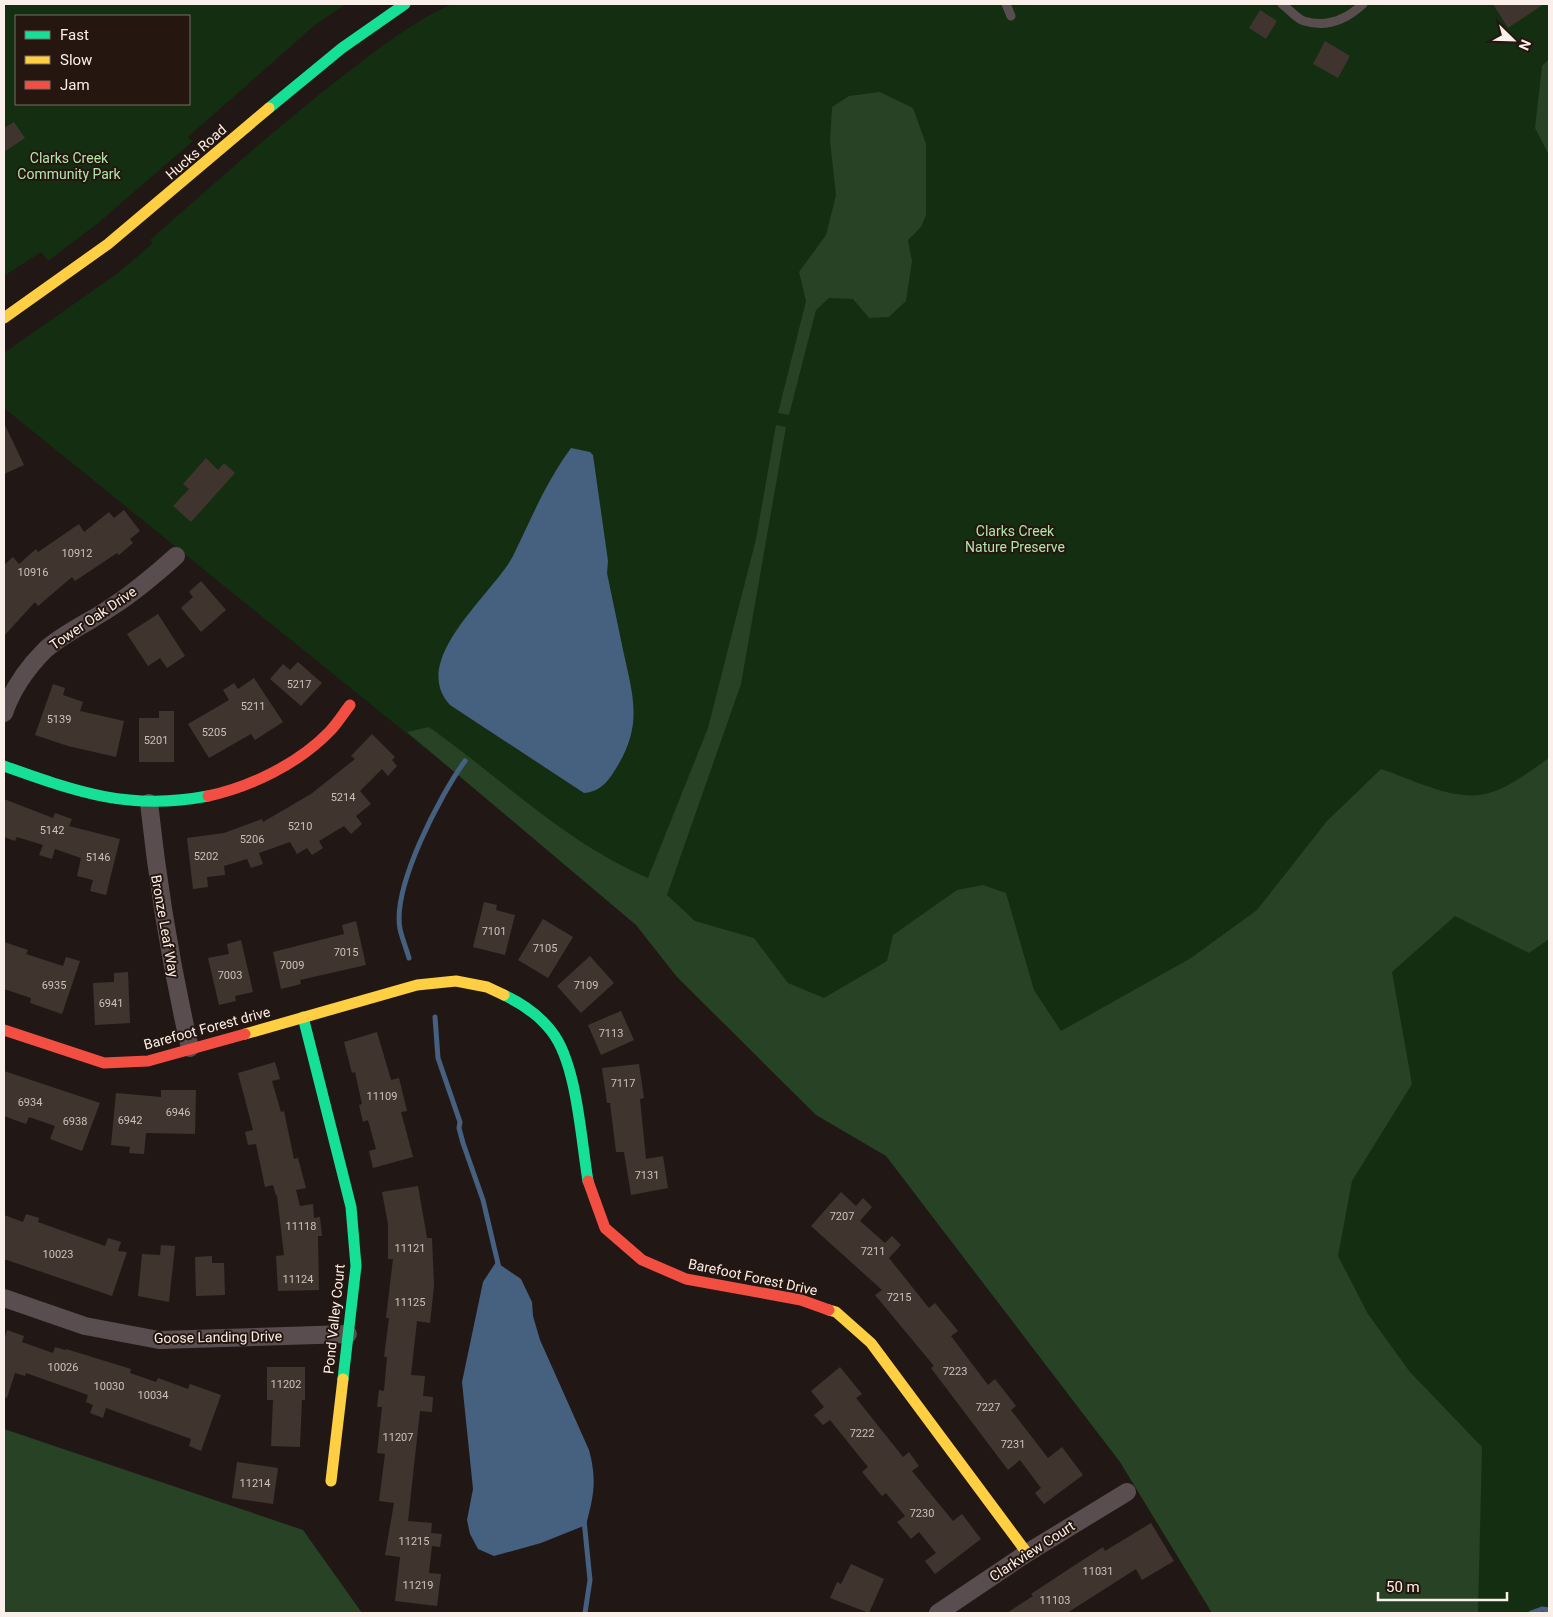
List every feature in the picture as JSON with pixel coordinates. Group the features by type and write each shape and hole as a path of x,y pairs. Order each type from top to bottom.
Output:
{"street":[{"name":"Hucks Road","path":"4,318 90,259 167,197 306,75 373,24 405,4"},
{"name":"Tower Oak Drive","path":"4,713 8,700 23,677 46,649 153,578 176,556"},
{"path":"4,766 92,795 149,803 209,797 256,782 296,759 326,736 350,705"},
{"name":"Bronze Leaf Way","path":"149,803 157,880 172,968 190,1048"},
{"name":"Barefoot Forest Drive","path":"302,1017 417,985 456,980 487,987 524,1004 553,1033 570,1071 588,1184 605,1228 642,1260 686,1279 801,1300 836,1312 871,1343 1028,1553"},
{"name":"Barefoot Forest drive","path":"4,1030 104,1063 148,1061 302,1017"},
{"name":"Pond Valley Court","path":"302,1017 351,1207 356,1266 331,1480"},
{"name":"Goose Landing Drive","path":"4,1298 86,1326 159,1340 348,1334"},
{"name":"Clarkview Court","path":"938,1613 1028,1553 1127,1492"}],"lane":[{"path":"1006,4 1012,16"},
{"path":"1282,4 1303,21 1329,24 1352,14 1363,4"}],"green space":[{"name":"Clarks Creek Community Park","path":"4,4 346,4 315,25 188,137 193,141 98,223 48,261 41,252 4,276"},
{"name":"Clarks Creek Nature Preserve","path":"452,4 1549,4 1549,1613 1212,1613 1120,1462 817,1065 4,408 4,353 118,273 153,243 150,240 294,115 344,75 410,27"},
{"path":"1549,59 1549,155 1535,128 1542,66"},
{"path":"880,92 913,108 926,144 926,215 921,227 908,240 912,261 906,301 889,317 869,318 853,299 829,298 816,310 789,415 778,413 806,301 799,272 826,235 836,195 830,141 832,107 849,96"},
{"path":"776,425 786,427 741,684 667,895 695,921 754,938 788,983 824,998 887,961 893,935 957,890 983,885 1006,893 1034,990 1061,1031 1191,958 1257,910 1327,821 1381,769 1420,784 1448,792 1476,795 1489,793 1505,787 1549,758 1549,939 1529,953 1455,916 1392,972 1412,1084 1352,1181 1338,1256 1368,1314 1410,1372 1482,1447 1478,1613 1212,1613 1120,1462 886,1156 816,1115 677,977 636,925 407,732 429,727 589,847 618,864 648,878 708,728 756,539"},
{"path":"4,1429 303,1530 362,1613 4,1613"}],"water":[{"path":"571,448 590,452 593,455 608,561 607,573 634,708 630,738 615,770 602,786 594,791 584,793 450,705 440,687 439,668 446,648 458,628 513,556 546,487"},
{"path":"496,1262 521,1279 532,1302 533,1316 540,1340 589,1450 594,1479 593,1496 586,1525 541,1543 494,1556 478,1549 470,1534 467,1520 473,1489 462,1382 483,1282"}],"building":[{"path":"1493,4 1544,4 1508,28"},
{"path":"1260,10 1277,21 1266,39 1249,28"},
{"path":"1325,41 1350,56 1338,78 1313,64"},
{"path":"14,122 25,138 4,152 4,128"},
{"path":"4,423 24,465 4,474"},
{"path":"206,458 218,470 224,463 235,473 191,522 173,506 189,489 183,484"},
{"path":"124,510 140,531 130,539 133,543 119,555 117,553 75,581 72,577 38,606 35,602 4,636 4,565 13,557 19,564 36,549 38,552 79,524 84,532 109,512 114,518"},
{"path":"201,581 226,610 201,632 181,608 193,597 189,592"},
{"path":"158,614 185,656 167,668 160,658 148,666 127,634"},
{"path":"298,662 322,683 301,706 270,679 283,664 290,670"},
{"path":"254,678 283,722 255,740 251,734 209,758 188,724 229,700 223,690 234,683 238,689"},
{"path":"53,684 65,688 63,695 83,702 80,711 124,721 116,757 68,746 35,735"},
{"path":"159,711 174,711 174,762 139,762 139,718 159,718"},
{"path":"372,734 395,757 392,760 397,766 388,776 382,769 360,791 371,804 356,816 362,824 351,834 344,826 319,841 323,848 312,855 307,848 297,854 290,842 259,853 263,864 251,868 247,859 224,866 225,875 207,877 208,887 193,889 187,838 224,833 262,819 263,822 311,794 355,759 351,756"},
{"path":"4,799 53,818 55,813 72,819 69,826 120,839 106,895 90,891 93,880 77,876 81,858 55,849 52,859 39,855 43,845 17,837 15,841 4,837"},
{"path":"484,902 497,905 496,910 515,915 505,955 473,947"},
{"path":"543,919 573,937 548,978 518,960"},
{"path":"356,921 366,965 300,980 301,984 281,989 273,952 344,934 342,925"},
{"path":"241,940 253,992 235,996 236,1001 219,1005 208,958 229,954 227,944"},
{"path":"4,942 28,950 26,954 63,966 66,957 80,961 62,1014 30,1003 31,998 4,989"},
{"path":"590,956 614,983 581,1013 557,986"},
{"path":"128,972 130,1023 95,1025 93,983 114,982 114,973"},
{"path":"621,1011 634,1040 601,1055 588,1025"},
{"path":"377,1032 391,1080 399,1078 407,1111 401,1112 413,1157 373,1168 369,1151 376,1149 368,1120 363,1122 359,1105 362,1104 355,1072 352,1073 344,1042"},
{"path":"275,1062 280,1079 272,1081 281,1112 284,1111 294,1159 298,1158 306,1188 296,1190 300,1206 313,1204 314,1218 320,1217 322,1236 318,1236 319,1290 278,1291 276,1256 284,1255 277,1195 273,1185 265,1187 256,1144 248,1145 245,1132 253,1130 238,1073"},
{"path":"639,1064 644,1098 640,1099 646,1159 663,1156 668,1188 631,1195 624,1152 616,1152 610,1103 607,1103 602,1068"},
{"path":"4,1071 100,1103 82,1151 50,1139 55,1126 29,1117 26,1124 4,1116"},
{"path":"161,1090 196,1090 195,1134 146,1133 144,1154 129,1153 130,1147 111,1145 116,1093 161,1097"},
{"path":"418,1186 427,1238 432,1238 434,1286 430,1323 417,1321 411,1375 425,1376 423,1396 433,1397 432,1412 420,1411 408,1521 432,1523 431,1533 442,1534 440,1547 432,1546 429,1573 441,1574 437,1606 395,1601 400,1557 385,1555 394,1503 379,1501 385,1454 377,1453 382,1407 377,1407 379,1390 384,1391 387,1357 384,1357 389,1318 386,1318 393,1259 388,1259 388,1224 382,1192"},
{"path":"841,1192 856,1206 863,1198 872,1207 860,1221 885,1243 892,1236 901,1245 889,1258 929,1308 935,1303 958,1331 951,1336 988,1385 995,1379 1016,1406 1011,1410 1048,1458 1062,1447 1083,1475 1044,1504 1035,1493 1041,1488 1020,1460 1008,1470 931,1368 934,1366 875,1295 882,1290 811,1226"},
{"path":"26,1214 39,1218 38,1222 105,1246 108,1238 121,1242 118,1251 127,1252 112,1296 4,1259 4,1215 23,1222"},
{"path":"161,1245 175,1246 169,1302 138,1296 142,1254 160,1255"},
{"path":"212,1256 212,1263 224,1263 225,1295 196,1296 195,1257"},
{"path":"7,1330 24,1336 22,1342 53,1353 55,1347 66,1349 131,1369 130,1373 156,1382 158,1378 188,1389 190,1384 221,1395 201,1451 189,1446 191,1439 106,1408 103,1418 90,1413 93,1405 86,1402 88,1395 26,1373 25,1376 15,1373 7,1398 4,1397 4,1340"},
{"path":"267,1367 305,1367 305,1400 302,1400 300,1447 271,1446 273,1400 267,1400"},
{"path":"840,1367 862,1394 856,1398 903,1457 909,1452 919,1466 912,1471 953,1521 962,1514 981,1539 935,1574 925,1561 936,1553 919,1532 911,1539 897,1522 905,1516 886,1493 882,1496 862,1472 868,1467 830,1420 823,1425 814,1415 824,1407 811,1391"},
{"path":"237,1462 278,1468 273,1504 232,1498"},
{"path":"1151,1523 1174,1561 1142,1580 1136,1569 1067,1613 1007,1613 1033,1596 1031,1594 1103,1547 1105,1551"},
{"path":"851,1564 884,1579 869,1613 830,1598 837,1582 841,1584"}],"waterway":[{"path":"409,958 400,929 399,911 403,890 410,866 431,818 465,761"},
{"path":"435,1017 438,1058 460,1122 459,1128 463,1143 483,1200 499,1268"},
{"path":"584,1520 590,1580 585,1613"},
{"path":"1531,1613 1542,1609 1549,1610"}],"traffic: fast":[{"path":"269,108 342,48 405,4"},
{"path":"4,766 80,791 128,800 180,800 208,796"},
{"path":"504,995 518,1002 537,1016 552,1032 560,1046 573,1082 588,1181"},
{"path":"303,1017 351,1207 356,1266 343,1379"}],"traffic: slow":[{"path":"4,318 108,244 269,108"},
{"path":"245,1034 417,985 456,981 487,987 504,995"},
{"path":"829,1310 836,1312 871,1343 1027,1553"},
{"path":"331,1481 343,1379"}],"traffic: jam":[{"path":"208,796 240,787 273,773 288,764 317,744 350,705"},
{"path":"4,1030 104,1063 148,1061 245,1034"},
{"path":"588,1181 605,1228 642,1260 686,1279 801,1300 829,1310"}]}
